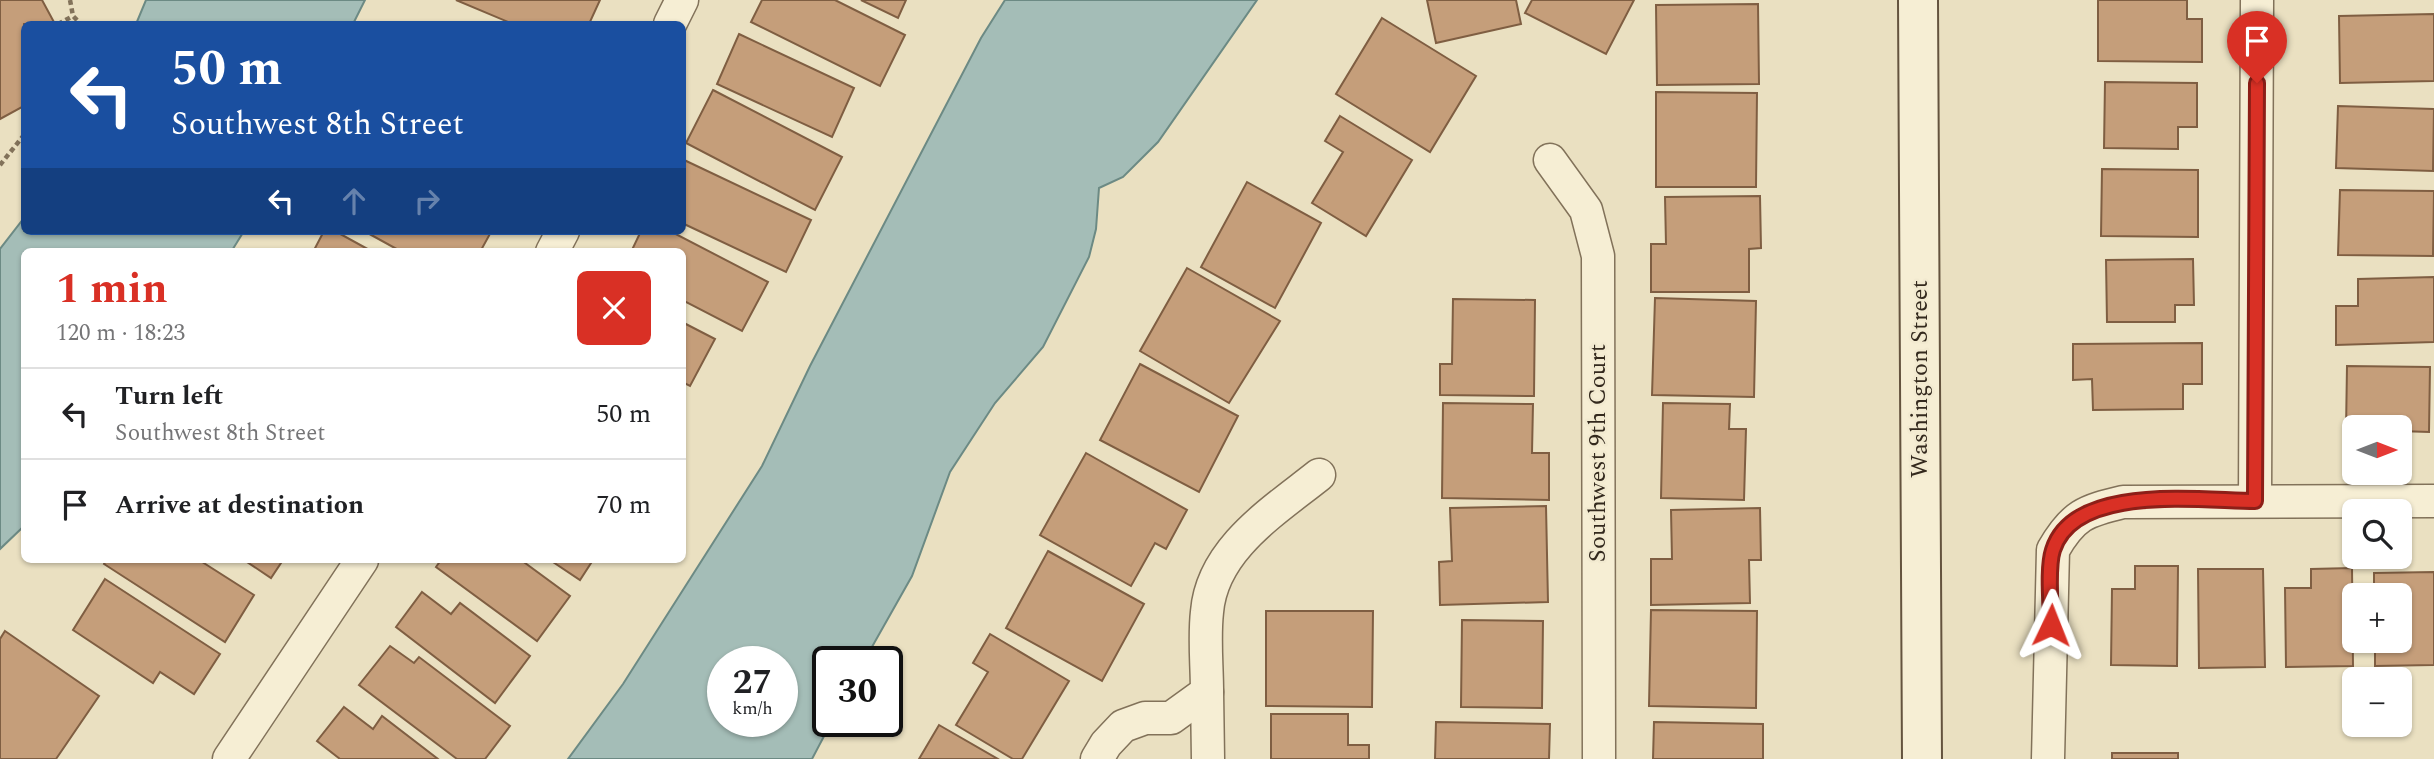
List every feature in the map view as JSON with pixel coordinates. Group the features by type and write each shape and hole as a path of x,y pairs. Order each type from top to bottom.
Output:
{"street":[{"path":"672,21 682,0"},
{"name":"Washington Street","path":"1918,0 1923,759"},
{"path":"2255,501 2257,0"},
{"name":"Southwest 9th Court","path":"1550,160 1586,210 1598,256 1599,759"},
{"path":"1208,759 1206,610 1215,575 1250,531 1319,475"},
{"path":"2048,759 2053,550 2067,525 2093,509 2123,502 2434,501"},
{"path":"229,759 360,563"},
{"path":"1097,759 1106,744 1123,726 1145,718 1171,718 1207,692"}],"path":[{"path":"70,0 73,16 78,21"},
{"path":"64,21 73,16"},
{"path":"0,165 21,139"}],"water":[{"path":"146,0 365,0 354,21 137,21"},
{"path":"1005,0 1257,0 1158,142 1123,177 1099,188 1096,229 1089,257 1043,347 995,403 950,472 912,576 872,646 812,646 812,737 824,737 812,759 568,759 623,684 762,466 810,366 981,38"},
{"path":"21,222 21,235 242,235 233,248 21,248 21,529 0,549 0,249"}],"building":[{"path":"0,0 42,0 53,21 21,21 21,108 0,119"},
{"path":"456,0 600,0 590,21 506,21"},
{"path":"762,0 835,0 905,35 880,86 751,22"},
{"path":"861,0 906,0 898,18"},
{"path":"1427,0 1516,0 1521,24 1436,43"},
{"path":"1532,0 1634,0 1606,54 1525,13"},
{"path":"2098,0 2187,0 2187,19 2202,19 2202,62 2098,61"},
{"path":"1758,4 1759,84 1657,85 1656,5"},
{"path":"2434,14 2434,81 2340,83 2339,16"},
{"path":"1382,18 1476,76 1430,152 1336,94"},
{"path":"739,34 854,88 832,137 717,84"},
{"path":"2105,82 2197,83 2197,127 2178,127 2178,149 2104,148"},
{"path":"713,90 842,157 815,210 686,143"},
{"path":"1656,92 1757,93 1756,187 1656,187"},
{"path":"2338,106 2434,109 2433,171 2336,168"},
{"path":"1340,116 1412,160 1366,236 1312,203 1343,152 1325,141"},
{"path":"686,161 811,220 786,272 686,225"},
{"path":"2102,169 2198,170 2198,237 2101,236"},
{"path":"1247,182 1321,223 1275,308 1201,267"},
{"path":"2340,190 2434,191 2433,256 2338,255"},
{"path":"1760,196 1761,248 1749,249 1749,292 1651,292 1651,244 1666,244 1665,197"},
{"path":"322,235 342,235 366,248 315,248"},
{"path":"371,235 489,235 482,248 395,248"},
{"path":"639,235 678,235 768,282 742,331 686,302 686,248 633,248"},
{"path":"2193,259 2194,305 2175,305 2175,322 2107,322 2106,260"},
{"path":"1187,268 1280,321 1229,403 1140,351"},
{"path":"2434,277 2434,342 2336,345 2336,306 2358,306 2358,279"},
{"path":"1655,298 1756,301 1754,397 1652,395"},
{"path":"1453,299 1535,300 1534,396 1440,395 1440,364 1452,364"},
{"path":"686,324 715,339 690,386 686,384"},
{"path":"2202,343 2202,384 2183,384 2183,409 2093,410 2092,379 2073,380 2073,344"},
{"path":"1140,364 1238,416 1199,492 1100,440"},
{"path":"2347,366 2430,367 2429,432 2412,431 2412,415 2346,415"},
{"path":"1443,403 1533,404 1532,453 1549,453 1549,500 1442,498"},
{"path":"1663,403 1730,404 1729,429 1746,429 1744,500 1661,498"},
{"path":"1086,453 1187,510 1166,549 1155,543 1131,586 1040,535"},
{"path":"1546,506 1548,602 1440,605 1439,562 1452,561 1450,508"},
{"path":"1760,508 1761,560 1749,560 1750,603 1651,605 1651,559 1672,559 1671,510"},
{"path":"1048,551 1144,604 1102,681 1006,628"},
{"path":"204,563 254,595 225,642 104,564"},
{"path":"248,563 281,563 271,578"},
{"path":"439,563 525,563 570,596 537,641 436,567"},
{"path":"554,563 591,563 580,580"},
{"path":"2135,566 2178,566 2177,666 2111,665 2112,589 2135,589"},
{"path":"2198,569 2263,569 2265,667 2199,668"},
{"path":"2311,569 2352,569 2352,583 2342,583 2342,653 2353,653 2353,666 2286,667 2285,588 2311,588"},
{"path":"2434,572 2434,665 2375,666 2375,653 2412,653 2412,583 2374,583 2374,573"},
{"path":"105,579 220,654 194,694 160,672 153,683 73,630"},
{"path":"422,592 451,614 460,603 530,656 495,703 396,627"},
{"path":"1651,610 1757,611 1756,708 1649,706"},
{"path":"1266,611 1373,611 1372,707 1266,706"},
{"path":"1462,620 1543,621 1542,708 1461,707"},
{"path":"5,631 99,696 56,759 0,759 0,639"},
{"path":"990,634 1069,681 1022,759 1013,759 956,725 988,672 973,663"},
{"path":"390,646 414,663 419,657 510,726 485,759 457,759 359,685"},
{"path":"344,707 373,729 382,716 438,759 340,759 317,741"},
{"path":"1271,714 1348,714 1348,745 1369,745 1369,759 1271,759"},
{"path":"1436,722 1550,724 1549,759 1435,759"},
{"path":"1654,722 1763,724 1763,759 1653,759"},
{"path":"939,725 998,759 919,759"},
{"path":"2112,753 2178,753 2178,759 2112,759"}],"route":[{"path":"2051,625 2053,550 2067,525 2093,509 2123,502 2255,501 2257,83"}]}
